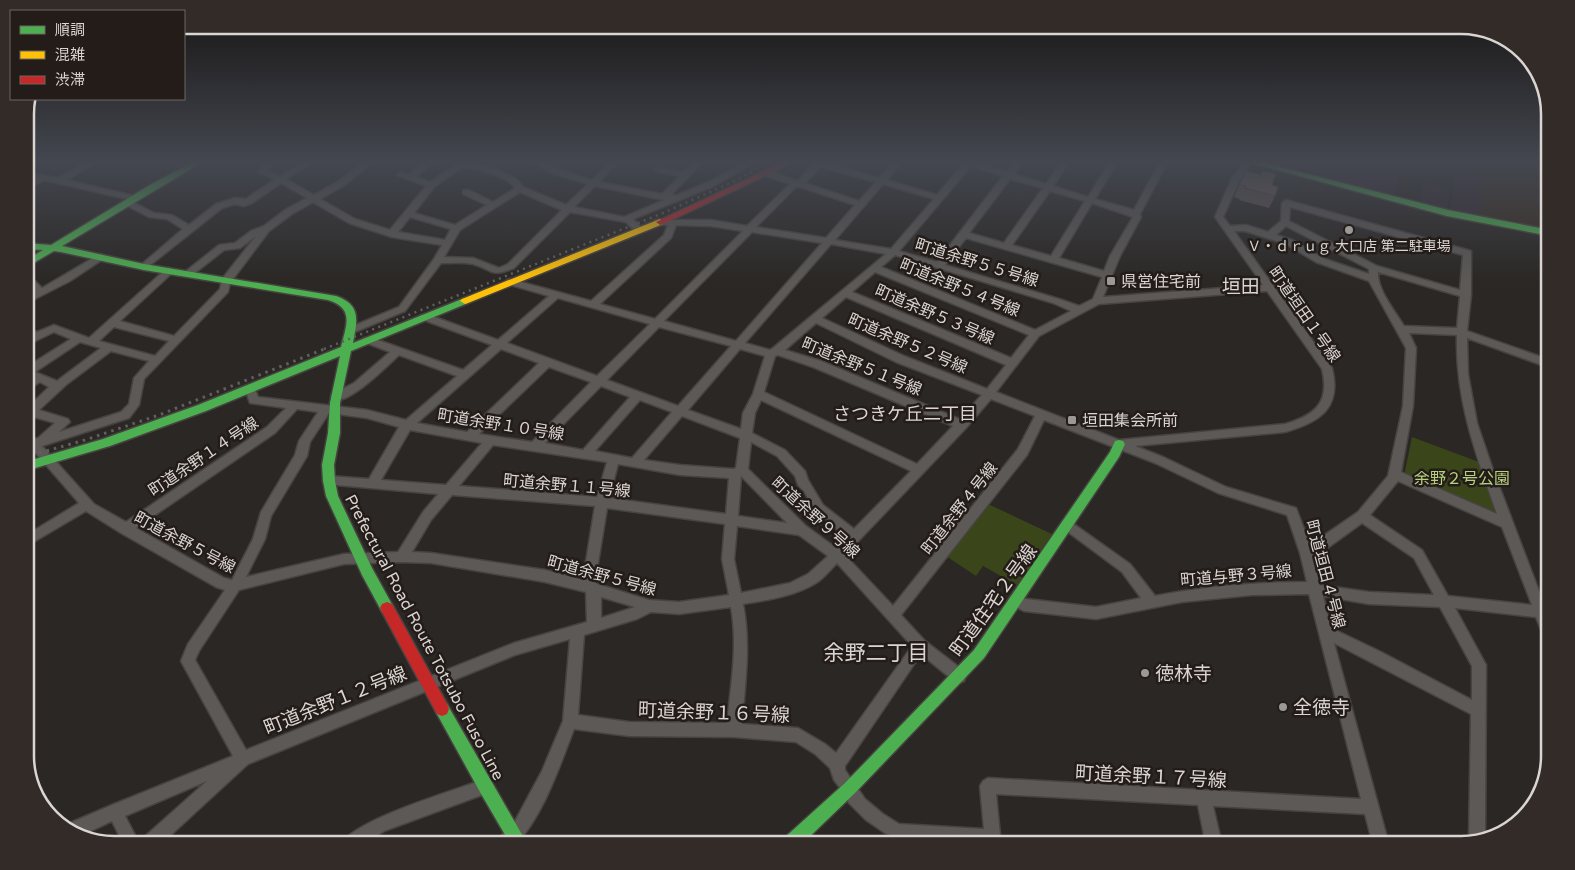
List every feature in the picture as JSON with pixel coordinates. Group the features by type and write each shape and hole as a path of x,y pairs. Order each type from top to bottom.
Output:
{"street":[{"path":"34,259 55,248 123,204"},
{"path":"135,204 152,215 169,217 189,229"},
{"path":"144,267 189,229 209,216 219,206 227,204"},
{"path":"34,442 76,432 125,415 135,401 139,378 225,290 226,281 266,229 281,216 302,204"},
{"path":"322,204 352,221 392,234 446,242"},
{"path":"392,234 416,204"},
{"path":"555,204 568,209 626,219 640,230"},
{"path":"438,260 472,261 498,271 511,266 573,204"},
{"path":"626,219 666,204"},
{"path":"34,465 252,394 346,349 703,204"},
{"path":"535,446 776,204"},
{"path":"636,462 861,204"},
{"path":"734,730 742,646 737,601 728,559 743,435 749,413 774,352 893,252 934,204"},
{"path":"938,266 986,204"},
{"path":"1006,247 1036,204"},
{"path":"1052,260 1088,204"},
{"path":"1102,204 1136,214"},
{"path":"1097,301 1115,256 1137,217 1136,214 1142,204"},
{"name":"町道垣田１号線","path":"1119,444 1298,426 1319,414 1326,406 1330,389 1327,368 1220,219 1220,213 1224,204"},
{"path":"1269,236 1284,222 1286,204"},
{"path":"1288,204 1468,253 1466,295 1461,332 1463,374 1468,408 1482,457 1507,524 1541,603"},
{"path":"1412,204 1447,213 1541,231"},
{"path":"350,331 402,309 438,260 446,242 456,228 493,205"},
{"path":"409,214 456,228"},
{"name":"町道余野５５号線","path":"658,222 711,223 893,252 1079,310"},
{"path":"592,306 668,236 673,222"},
{"path":"1284,222 1373,274 1382,298 1411,348 1408,406 1394,478 1362,516 1322,545 1306,553"},
{"path":"1227,229 1246,228 1289,242 1326,263 1466,295"},
{"path":"188,274 222,247 237,246 254,233 266,229"},
{"path":"963,234 1107,275"},
{"name":"Prefectural Road Route Totsubo Fuso Line","path":"34,247 55,248 144,267 340,300 351,310 350,331 336,397 330,410 328,481 334,502 367,571 485,787 509,836"},
{"path":"34,296 67,279 100,257"},
{"name":"町道余野５４号線","path":"874,268 1035,334"},
{"path":"92,341 169,271"},
{"name":"町道余野５１号線","path":"510,282 737,346 774,352 817,364 962,424"},
{"path":"34,285 41,292"},
{"path":"1035,334 1097,301 1270,288"},
{"name":"町道余野５３号線","path":"845,292 1012,363"},
{"path":"372,485 403,429 555,296"},
{"path":"425,317 743,435 781,453 801,474 802,482 808,488 819,508 855,537"},
{"name":"町道余野５２号線","path":"815,318 900,358 989,394"},
{"path":"111,323 137,328 151,334 177,340"},
{"path":"34,338 54,328 80,338 157,360"},
{"path":"1401,329 1461,332 1541,361"},
{"name":"町道余野５号線","path":"34,445 89,505 125,529 221,583 234,586 344,559 431,558 545,576 649,606 679,608 737,601 793,588 812,578 838,555 962,424 989,394 1035,334"},
{"path":"34,368 80,338"},
{"path":"368,340 465,374"},
{"path":"34,408 62,383 111,346"},
{"path":"336,397 358,386 397,351"},
{"path":"470,436 546,363"},
{"path":"34,376 55,385 62,383"},
{"path":"34,381 39,378"},
{"name":"町道余野１０号線","path":"252,394 295,406 367,414 407,425 528,447 535,446 680,470 739,472"},
{"path":"758,394 919,470"},
{"name":"町道垣田４号線","path":"989,394 1119,444 1222,490 1292,511 1306,553 1379,836"},
{"path":"586,454 637,396"},
{"name":"町道余野１４号線","path":"125,529 271,430 295,406"},
{"path":"158,836 243,759 188,660 234,586 259,539 265,515 301,456 305,441 330,410"},
{"path":"34,413 64,422 34,441"},
{"name":"町道余野４号線","path":"893,616 1023,452 1041,414"},
{"path":"402,557 427,516 491,440"},
{"name":"町道住宅２号線","path":"799,836 850,788 979,654 1068,525 1115,454 1119,444"},
{"path":"594,626 594,596 589,581 602,502 614,459"},
{"name":"町道余野９号線","path":"739,472 802,530 838,555 920,645 959,676"},
{"path":"1395,474 1507,524"},
{"name":"町道余野１１号線","path":"328,481 602,502 802,530"},
{"path":"34,537 89,505"},
{"path":"1362,516 1418,554 1479,665 1478,835"},
{"path":"1068,525 1126,568 1152,602"},
{"name":"町道与野３号線","path":"1016,600 1024,605 1096,613 1182,596 1252,589 1306,588 1369,598 1445,601 1541,612"},
{"name":"町道余野１２号線","path":"78,827 514,649 638,613 649,606"},
{"path":"516,836 548,776 570,721 577,632"},
{"path":"1326,632 1479,711"},
{"path":"837,764 920,645"},
{"name":"町道余野１６号線","path":"570,721 629,729 734,730 798,735 820,749 837,764 837,773 850,788 854,797 874,817 900,832 941,836"},
{"name":"町道余野１７号線","path":"993,836 988,786 1371,807"},
{"path":"362,836 379,825 485,787"},
{"path":"1204,799 1212,836"},
{"path":"117,810 118,818 127,836"}],"shaded area":[{"path":"1426,204 1448,204 1447,209"},
{"path":"1451,204 1481,204 1480,216 1450,209"},
{"path":"1481,204 1541,204 1541,226 1480,216"}],"green space":[{"name":"余野２号公園","path":"1412,437 1479,462 1497,513 1493,514 1408,476 1405,471"},
{"path":"988,504 1052,534 1017,585 983,566 976,576 946,556"}],"railway":[{"path":"324,349 684,204"},
{"path":"34,454 85,440 159,415 327,348"}],"traffic: fast":[{"path":"34,260 126,204"},
{"path":"1411,204 1447,213 1541,231"},
{"path":"34,247 61,249 144,267 328,297 345,304 350,311 352,321 335,403 334,433 328,465 329,481 332,496 367,571 387,608"},
{"path":"34,464 106,443 202,408 465,301"},
{"path":"799,836 850,788 979,654 1115,454 1119,444"},
{"path":"442,709 515,836"}],"traffic: slow":[{"path":"465,301 660,222"}],"traffic: jam":[{"path":"660,222 700,204"},
{"path":"387,608 442,709"}],"place":[{"name":"Ｖ・ｄｒｕｇ 大口店 第二駐車場","path":"1349,230"},
{"name":"県営住宅前","path":"1111,281"},
{"name":"垣田集会所前","path":"1072,420"},
{"name":"徳林寺","path":"1145,673"},
{"name":"全徳寺","path":"1283,707"}],"district":[{"name":"垣田","path":"1241,286"},
{"name":"さつきケ丘二丁目","path":"905,414"},
{"name":"余野二丁目","path":"876,653"}]}
